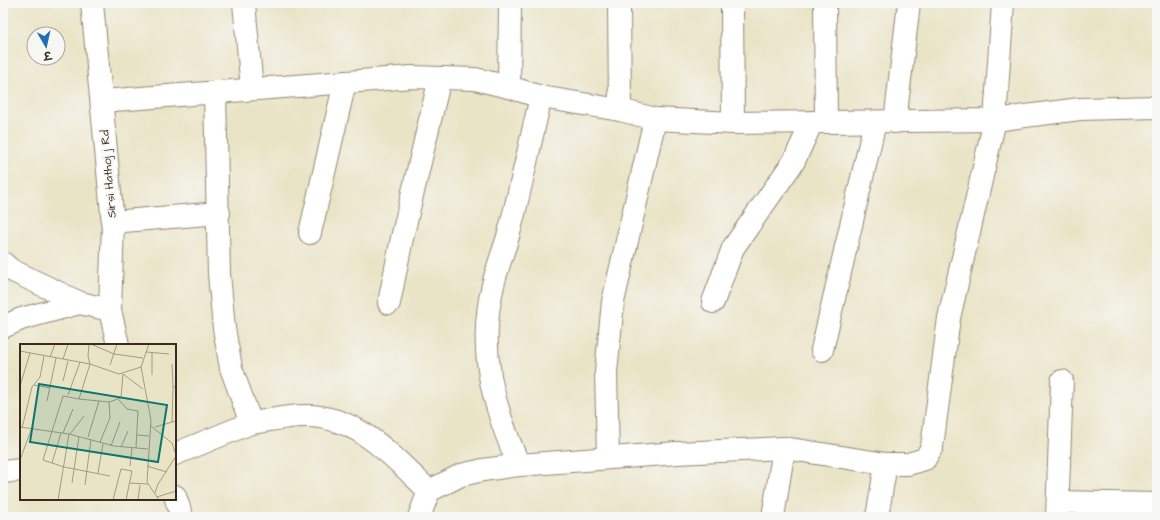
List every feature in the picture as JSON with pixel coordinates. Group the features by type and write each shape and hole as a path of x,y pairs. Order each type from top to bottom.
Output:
{"street":[{"name":"Sirsi Hathoj j Rd","path":"92,3 112,222 110,310 118,344"},
{"path":"244,3 252,89"},
{"path":"509,87 510,3"},
{"path":"619,3 620,110"},
{"path":"732,3 734,123"},
{"path":"713,302 733,248 794,161 819,122 824,3"},
{"path":"822,350 885,122 909,3"},
{"path":"419,517 429,491 461,475 519,465 608,458 784,448 886,464 908,464 925,459 932,447 949,318 995,120 1003,3"},
{"path":"102,101 412,77 475,79 509,87 541,97 620,110 655,119 734,123 995,120 1080,109 1157,107"},
{"path":"389,303 402,238 440,78"},
{"path":"310,233 345,82"},
{"path":"215,92 219,274 224,328 231,368 251,423"},
{"path":"519,465 502,427 492,393 487,320 493,285 509,233 541,97"},
{"path":"608,458 606,372 613,302 655,119"},
{"path":"112,222 218,213"},
{"path":"3,263 11,270 80,303 110,310"},
{"path":"3,327 21,319 80,303"},
{"path":"1062,381 1057,510 1157,504"},
{"path":"176,454 251,423 304,416 344,422 378,443 429,491"},
{"path":"773,517 784,448"},
{"path":"877,517 886,464"},
{"path":"3,472 20,470"},
{"path":"176,499 182,517"}]}
